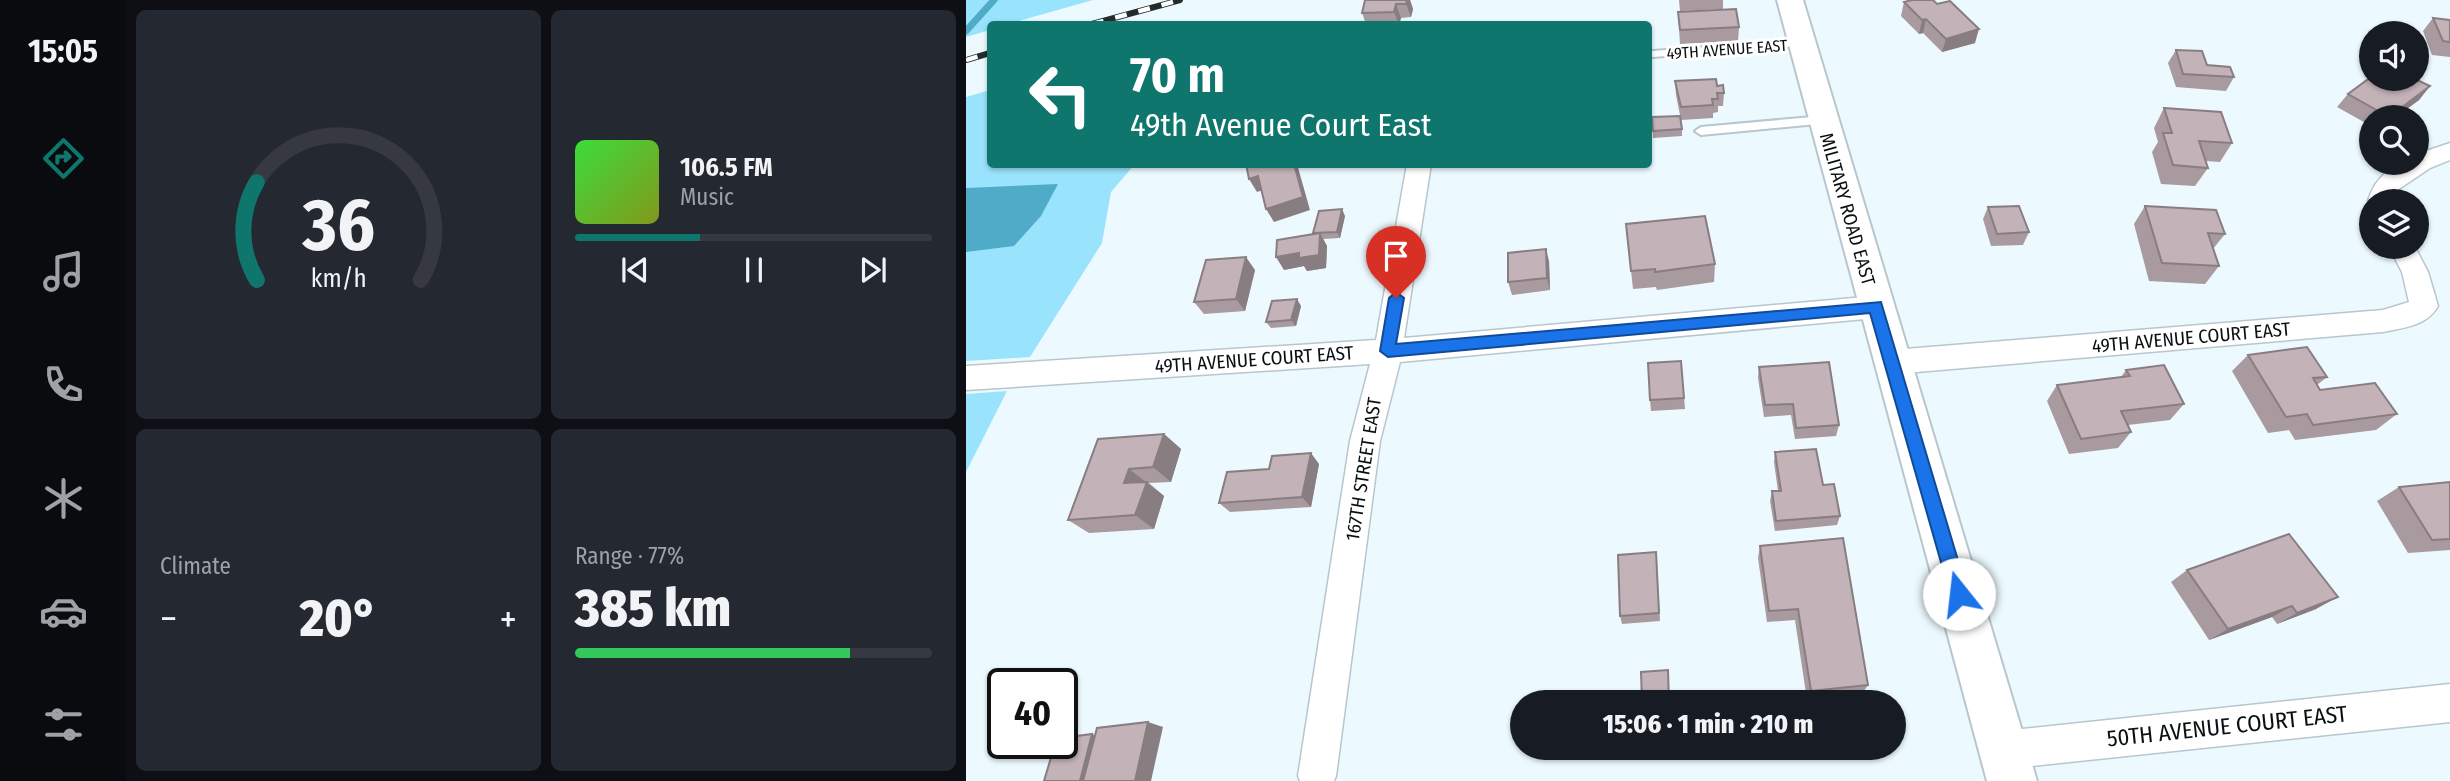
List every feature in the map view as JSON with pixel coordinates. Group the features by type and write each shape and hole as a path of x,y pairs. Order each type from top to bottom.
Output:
{"street":[{"name":"MILITARY ROAD EAST","path":"1790,0 2007,765"},
{"path":"2384,189 2421,162 2450,151"},
{"name":"167TH STREET EAST","path":"1317,776 1365,441 1380,371 1388,351 1418,168"},
{"name":"49TH AVENUE COURT EAST","path":"1893,362 2383,321 2411,315 2424,306 2416,272 2409,259"},
{"name":"49TH AVENUE COURT EAST","path":"966,378 1388,351 1876,307"},
{"name":"50TH AVENUE COURT EAST","path":"2007,765 2450,703"}],"lane":[{"name":"49TH AVENUE EAST","path":"1653,54 1801,43"},
{"path":"1701,131 1823,120"}],"shaded area":[{"path":"966,0 1093,0 1019,21 987,21 987,31 966,37"},
{"path":"987,91 987,168 1131,168 1111,192 1102,243 1030,357 966,361 966,97"},
{"path":"1058,184 1041,216 1014,246 966,252 966,188"},
{"path":"1007,391 966,472 966,394"}],"building":[{"path":"1365,0 1407,0 1406,4 1396,4 1394,12 1362,13"},
{"path":"1933,0 1937,4 1950,1 1979,29 1946,39 1904,2"},
{"path":"1736,9 1739,27 1680,30 1678,12"},
{"path":"2433,18 2450,20 2450,42 2443,41"},
{"path":"2176,50 2202,51 2207,65 2230,67 2234,77 2183,74"},
{"path":"1716,79 1717,86 1723,85 1724,93 1717,93 1718,99 1712,99 1713,105 1681,107 1675,81"},
{"path":"2359,86 2359,91 2423,91 2405,105 2368,105 2348,94"},
{"path":"2164,108 2221,112 2232,143 2199,141 2208,168 2173,165 2163,133 2172,133"},
{"path":"1680,116 1682,129 1653,131 1652,117"},
{"path":"1247,168 1295,168 1303,197 1266,209 1258,176 1249,179"},
{"path":"2019,206 2029,232 1997,234 1988,207"},
{"path":"2145,206 2216,210 2225,234 2208,233 2219,266 2162,263"},
{"path":"1342,209 1337,232 1313,233 1319,211"},
{"path":"1705,216 1715,264 1655,272 1655,269 1631,271 1626,224"},
{"path":"1320,233 1319,255 1299,258 1299,253 1276,257 1277,240"},
{"path":"1546,249 1547,278 1508,282 1508,253"},
{"path":"1246,257 1236,299 1194,302 1206,260"},
{"path":"1297,299 1291,320 1266,322 1272,301"},
{"path":"2307,347 2327,377 2313,378 2320,390 2375,383 2397,414 2313,425 2307,414 2286,417 2248,355"},
{"path":"1681,361 1684,398 1650,400 1648,363"},
{"path":"1829,362 1839,425 1796,428 1793,404 1765,405 1759,367"},
{"path":"2164,365 2184,404 2121,411 2131,432 2081,439 2057,385 2130,376 2126,370"},
{"path":"1164,434 1153,467 1129,469 1124,483 1147,482 1135,515 1068,520 1098,439"},
{"path":"1816,449 1823,485 1834,484 1840,516 1776,521 1772,491 1781,491 1775,452"},
{"path":"1311,453 1302,497 1219,503 1227,472 1269,469 1272,456"},
{"path":"2450,482 2450,539 2432,540 2399,487"},
{"path":"2289,534 2338,597 2297,613 2292,606 2228,629 2187,570"},
{"path":"1843,538 1868,685 1811,690 1798,609 1769,611 1760,546"},
{"path":"1656,552 1659,613 1620,616 1618,555"},
{"path":"1668,670 1669,690 1642,690 1641,672"},
{"path":"1148,722 1135,781 1083,781 1097,728"},
{"path":"1092,734 1080,781 1044,781 1051,759 1078,759 1078,736"}],"waterway":[{"path":"966,31 994,0"}],"railway":[{"path":"1103,21 1180,0"},
{"path":"966,60 987,54"}],"route":[{"path":"1396,298 1388,351 1876,307 1959,594"}]}
